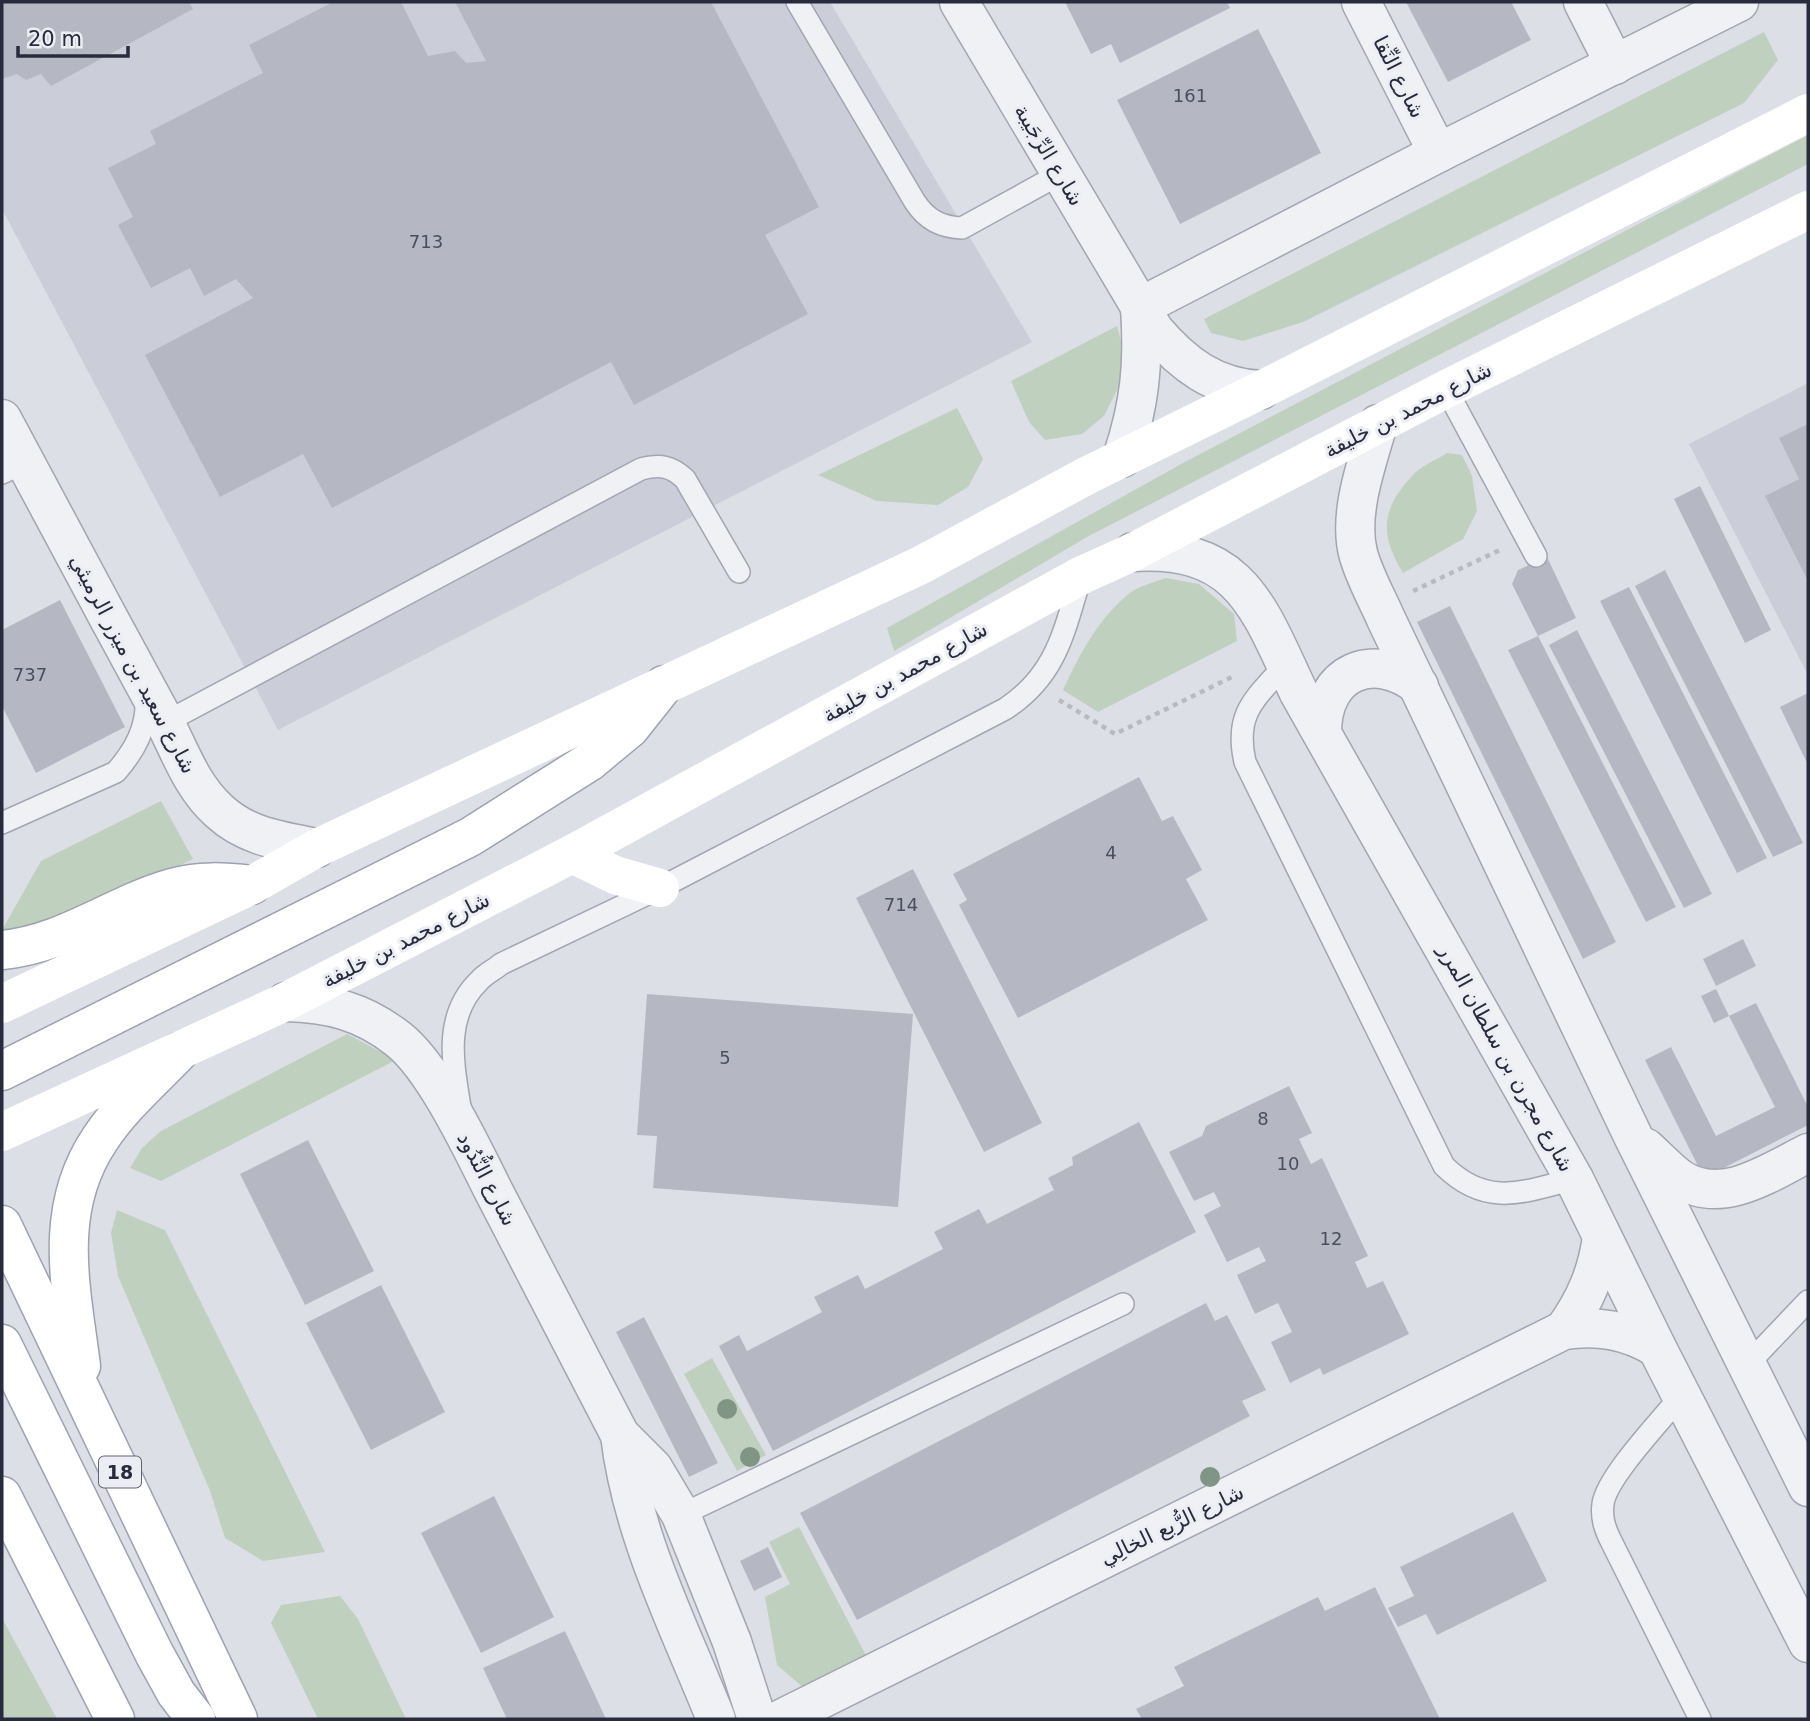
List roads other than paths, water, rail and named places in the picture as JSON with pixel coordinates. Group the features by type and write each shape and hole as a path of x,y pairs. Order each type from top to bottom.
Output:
{"main road":[{"path":"2,1004 252,885 317,848 921,565 1122,458 1808,113"},
{"name":"شارع محمد بن خليفة","path":"2,1132 285,1002 572,855 1082,575 1133,552 1446,389 1808,210"},
{"path":"2,1071 470,837 589,762 630,728 664,685"},
{"path":"572,855 615,875 660,888"},
{"path":"2,950 51,940 174,887 226,882 252,885"},
{"path":"85,1400 68,1255 70,1212 75,1191 85,1164 116,1117 179,1052"},
{"name":"18","path":"2,1225 238,1719"},
{"path":"2,1344 154,1653 196,1719"},
{"path":"2,1496 115,1719"}],"street":[{"name":"شارع الرِّجَيبة","path":"959,2 1059,174 1163,340 1191,367 1214,380 1239,389 1261,390"},
{"name":"شارع النِّقا","path":"1361,2 1438,153"},
{"path":"1583,2 1615,65"},
{"path":"1140,307 1739,2"},
{"name":"شارع الرِّجَيبة","path":"1122,458 1134,423 1140,384 1143,346 1140,307"},
{"name":"شارع سعيد بن ميزر الرميثي","path":"2,419 13,467 145,685 166,722 190,775 218,810 239,826 263,838 317,848"},
{"path":"1378,424 1361,483 1357,518 1358,553 1381,607 1633,1136 1747,1365 1800,1449 1808,1487"},
{"name":"شارع مجرن بن سلطان المرر","path":"1133,552 1163,550 1193,555 1221,569 1244,589 1261,614 1298,693 1574,1179 1681,1396 1808,1643"},
{"path":"1322,732 1322,713 1329,696 1340,682 1354,673 1371,668 1389,669 1405,675 1419,686"},
{"name":"شارع النُّدُود","path":"285,1002 316,1003 346,1010 375,1022 400,1040 422,1062 466,1136 620,1435 653,1468 681,1515 732,1642 757,1719"},
{"path":"1633,1136 1681,1179 1716,1189 1752,1181 1808,1153"},
{"path":"1564,1330 1576,1314 1590,1286 1602,1237"},
{"name":"شارع الرُّبع الخالِي","path":"781,1719 1564,1330 1603,1328 1641,1339 1657,1348"},
{"name":"شارع النُّدُود","path":"620,1435 626,1479 638,1521 663,1594 716,1719"}],"lane":[{"path":"797,2 915,202 923,214 934,222 948,228 962,228 1059,174"},
{"path":"1446,389 1531,547"},
{"path":"166,722 641,469 666,466 677,471 685,480 739,572"},
{"path":"466,1136 452,1059 452,1030 461,1004 478,981 502,964 660,888 1005,709 1035,685 1049,667 1082,575"},
{"path":"1282,660 1249,705 1243,726 1242,748 1245,762 1444,1166 1469,1185 1501,1194 1519,1193 1574,1179"},
{"path":"2,822 116,772 128,758 145,723 145,685"},
{"path":"1747,1365 1808,1301"},
{"path":"681,1515 1123,1304"},
{"path":"1681,1396 1612,1480 1603,1503 1603,1516 1611,1541 1700,1719"}]}
